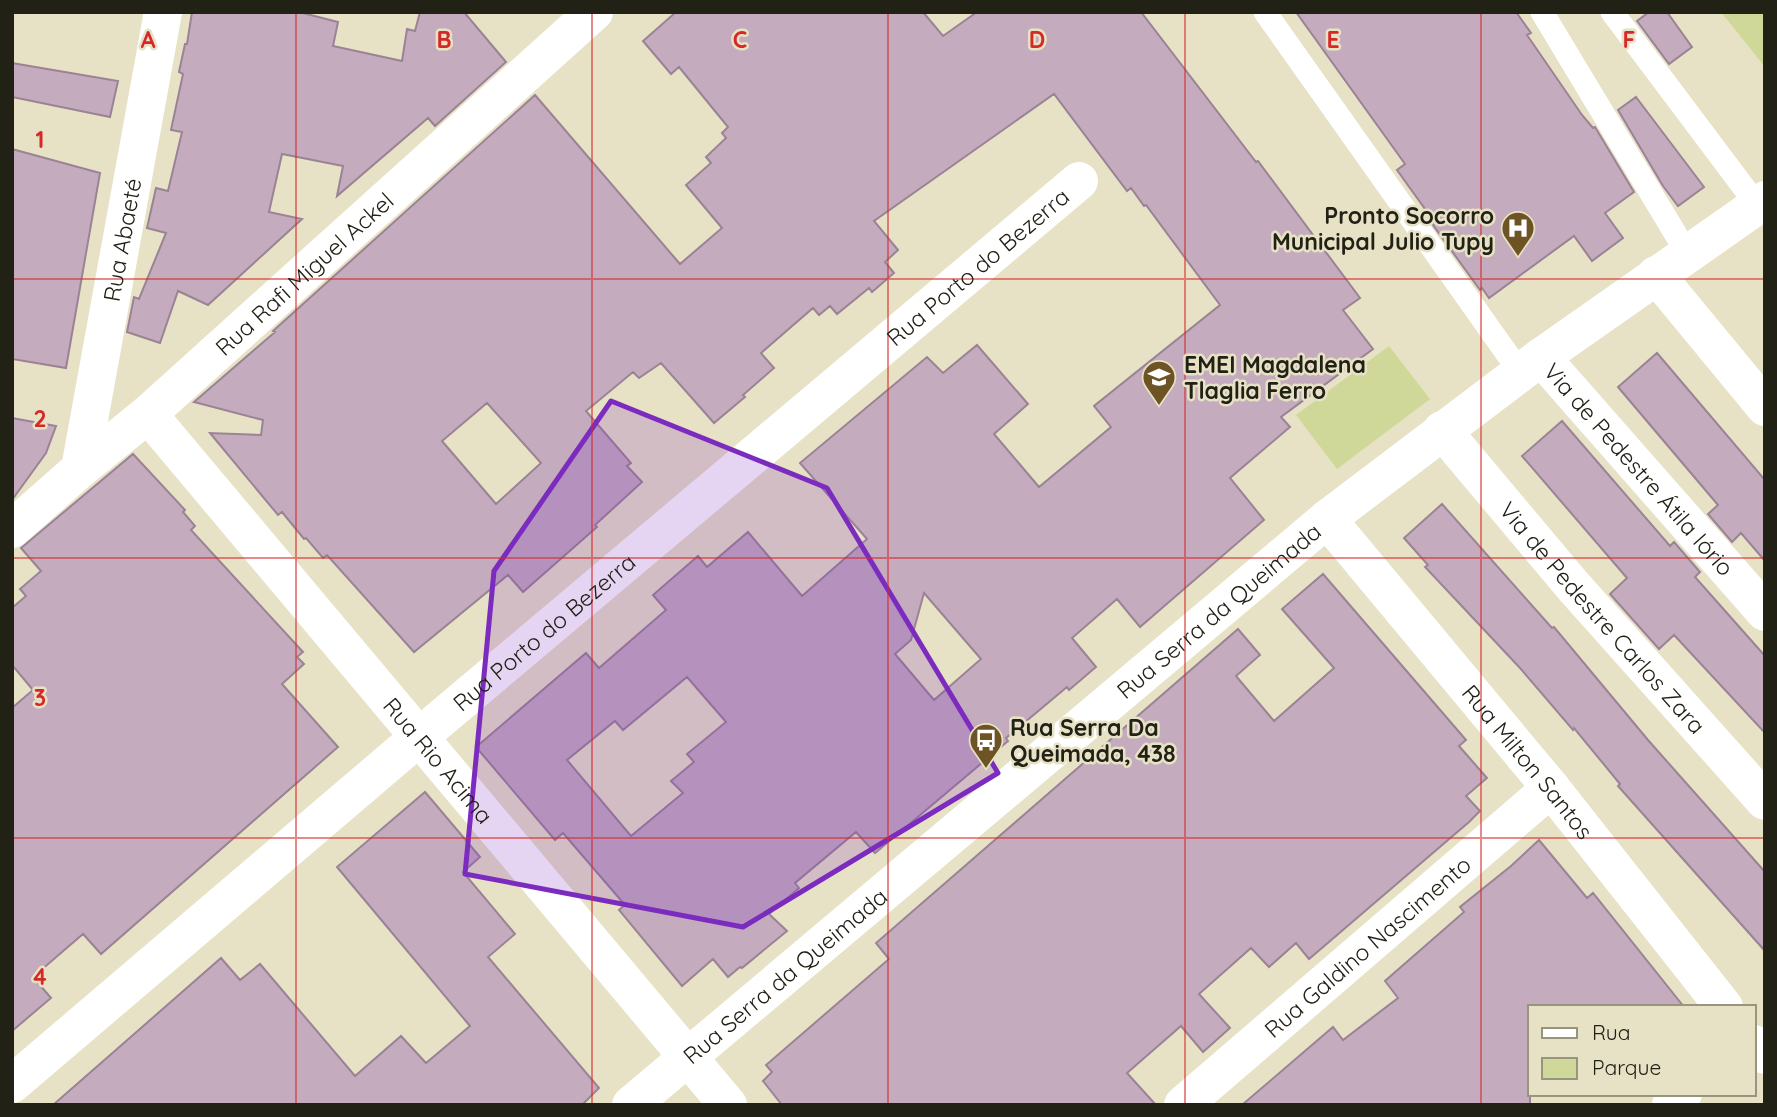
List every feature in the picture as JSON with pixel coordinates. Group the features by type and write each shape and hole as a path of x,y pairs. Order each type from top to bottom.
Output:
{"street":[{"name":"Rua Abaeté","path":"80,469 163,12"},
{"name":"Rua Rafi Miguel Ackel","path":"12,529 148,414 592,13"},
{"name":"Rua Porto do Bezerra","path":"12,1084 1079,181"},
{"name":"Rua Serra da Queimada","path":"631,1105 1327,519 1530,364 1687,253 1762,206"},
{"path":"1656,275 1765,407"},
{"name":"Via de Pedestre Átila Iório","path":"1530,364 1765,612"},
{"name":"Rua Rio Acima","path":"148,414 728,1105"},
{"name":"Via de Pedestre Carlos Zara","path":"1442,430 1573,586 1765,801"},
{"name":"Rua Milton Santos","path":"1327,519 1551,788 1722,1005"},
{"name":"Rua Galdino Nascimento","path":"1183,1105 1551,788"}],"lane":[{"path":"1265,12 1530,364"},
{"path":"1542,12 1687,253"},
{"path":"1612,12 1762,206"}],"highlighted area":[{"path":"611,401 827,488 998,773 743,927 465,874 494,571"}],"green space":[{"path":"1721,12 1765,12 1765,67"},
{"path":"1389,346 1430,399 1337,469 1296,415"}],"building":[{"path":"192,12 299,12 338,22 333,46 402,61 407,29 415,31 420,12 464,12 506,62 435,126 428,118 337,196 343,166 282,154 269,212 302,219 208,305 178,291 160,343 127,332 134,297 139,299 166,233 147,228 156,188 168,191 182,132 171,130 183,74 179,72"},
{"path":"676,12 923,12 943,36 977,12 1141,12 1256,162 1258,161 1360,298 1343,310 1373,349 1281,417 1290,427 1230,478 1264,520 1140,627 1117,599 1072,638 1096,667 1069,690 1067,687 1006,738 1008,741 875,853 856,832 795,883 799,888 769,914 787,931 742,968 728,977 713,959 682,986 619,910 625,905 563,833 555,840 476,747 586,653 599,668 666,610 653,595 698,556 707,567 748,532 802,596 867,539 800,463 927,357 943,373 977,345 1028,404 994,434 1039,487 1111,427 1094,406 1220,305 1146,205 1144,206 1131,188 1127,191 1054,94 874,221 898,250 885,262 894,273 872,292 869,288 837,314 830,306 819,315 813,308 761,353 774,368 714,423 661,363 639,378 633,372 586,411 631,463 627,466 642,482 595,525 597,527 523,592 508,575 414,652 327,555 323,558 282,512 278,515 210,433 261,435 263,420 194,402 275,332 273,331 535,95 680,264 722,228 686,185 711,163 706,157 726,138 722,133 728,127 679,67 671,74 643,41","holes":["487,403 541,463 496,504 442,441","924,593 981,659 934,700 895,654 911,640","687,677 726,722 687,754 694,762 671,781 683,793 631,836 567,760 615,721 623,730"]},
{"path":"1296,12 1516,12 1531,33 1527,35 1582,115 1595,127 1634,192 1605,213 1623,238 1592,261 1574,236 1489,298 1482,288 1480,290 1433,225 1435,223 1397,170 1405,164"},
{"path":"1649,12 1667,12 1692,47 1669,64 1637,21"},
{"path":"12,63 118,81 110,117 12,97"},
{"path":"1636,97 1704,187 1678,206 1663,186 1618,110"},
{"path":"12,149 100,173 66,368 12,359"},
{"path":"1657,353 1765,480 1765,561 1741,533 1732,542 1708,514 1718,505 1618,387"},
{"path":"12,418 56,426 46,453 12,500"},
{"path":"1562,421 1670,546 1674,542 1700,572 1695,577 1765,656 1765,733 1674,635 1659,649 1610,594 1627,578 1522,456"},
{"path":"133,454 185,510 183,512 195,526 191,530 303,652 297,657 304,664 282,684 338,747 101,954 83,934 33,977 51,998 12,1031 12,708 33,690 12,665 12,608 26,596 20,589 41,571 21,548"},
{"path":"1442,504 1552,628 1554,627 1648,740 1765,872 1765,951 1618,786 1620,784 1574,728 1573,730 1520,668 1425,567 1428,565 1404,538"},
{"path":"1323,574 1466,740 1459,746 1487,778 1466,796 1480,811 1469,822 1309,959 1296,943 1269,967 1251,948 1199,994 1230,1028 1203,1052 1181,1026 1127,1073 1156,1105 782,1105 763,1081 772,1072 766,1065 889,959 876,943 1238,629 1260,655 1236,676 1274,721 1334,668 1282,609"},
{"path":"425,792 480,857 463,872 515,934 488,957 599,1088 582,1105 53,1105 221,958 240,980 260,964 355,1076 401,1036 426,1063 470,1026 337,867"},
{"path":"1539,840 1587,898 1593,893 1682,1005 1528,1005 1530,1105 1242,1105 1333,1027 1343,1040 1398,998 1385,981 1464,912 1460,907"}],"place":[{"name":"Pronto Socorro Municipal Julio Tupy","path":"1518,258"},
{"name":"EMEI Magdalena Tlaglia Ferro","path":"1159,407"},
{"name":"Rua Serra Da Queimada, 438","path":"986,770"}]}
